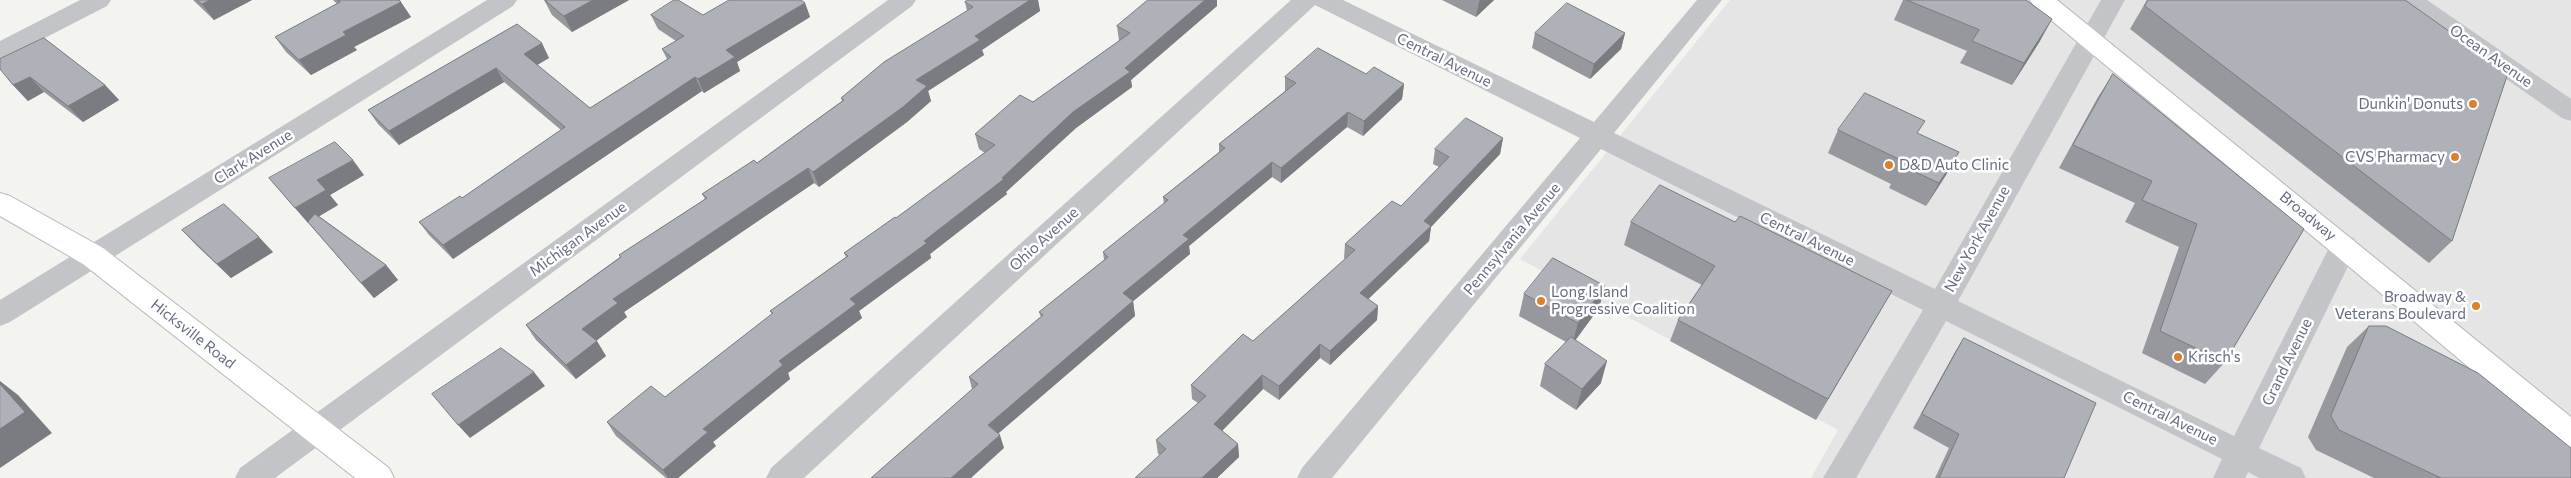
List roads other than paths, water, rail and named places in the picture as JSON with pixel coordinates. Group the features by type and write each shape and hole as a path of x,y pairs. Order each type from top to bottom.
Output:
{"main road":[{"name":"Broadway","path":"2042,0 2344,246 2571,435"},
{"name":"Hicksville Road","path":"0,203 93,256 378,478"}],"street":[{"path":"0,52 98,0"},
{"name":"Clark Avenue","path":"0,314 505,0"},
{"name":"Michigan Avenue","path":"251,478 904,0"},
{"name":"Ohio Avenue","path":"782,478 1306,0"},
{"name":"Central Avenue","path":"1323,0 1941,305 2235,466 2290,478"},
{"name":"Pennsylvania Avenue","path":"1313,478 1710,0"},
{"name":"New York Avenue","path":"1839,478 1941,305 2113,0"},
{"name":"Ocean Avenue","path":"2410,0 2571,112"},
{"name":"Grand Avenue","path":"2235,466 2344,246"}],"place":[{"name":"Dunkin' Donuts","path":"2473,104"},
{"name":"CVS Pharmacy","path":"2455,157"},
{"name":"D&D Auto Clinic","path":"1889,165"},
{"name":"Long Island Progressive Coalition","path":"1541,301"},
{"name":"Broadway & Veterans Boulevard","path":"2476,306"},
{"name":"Krisch's","path":"2178,357"}]}
